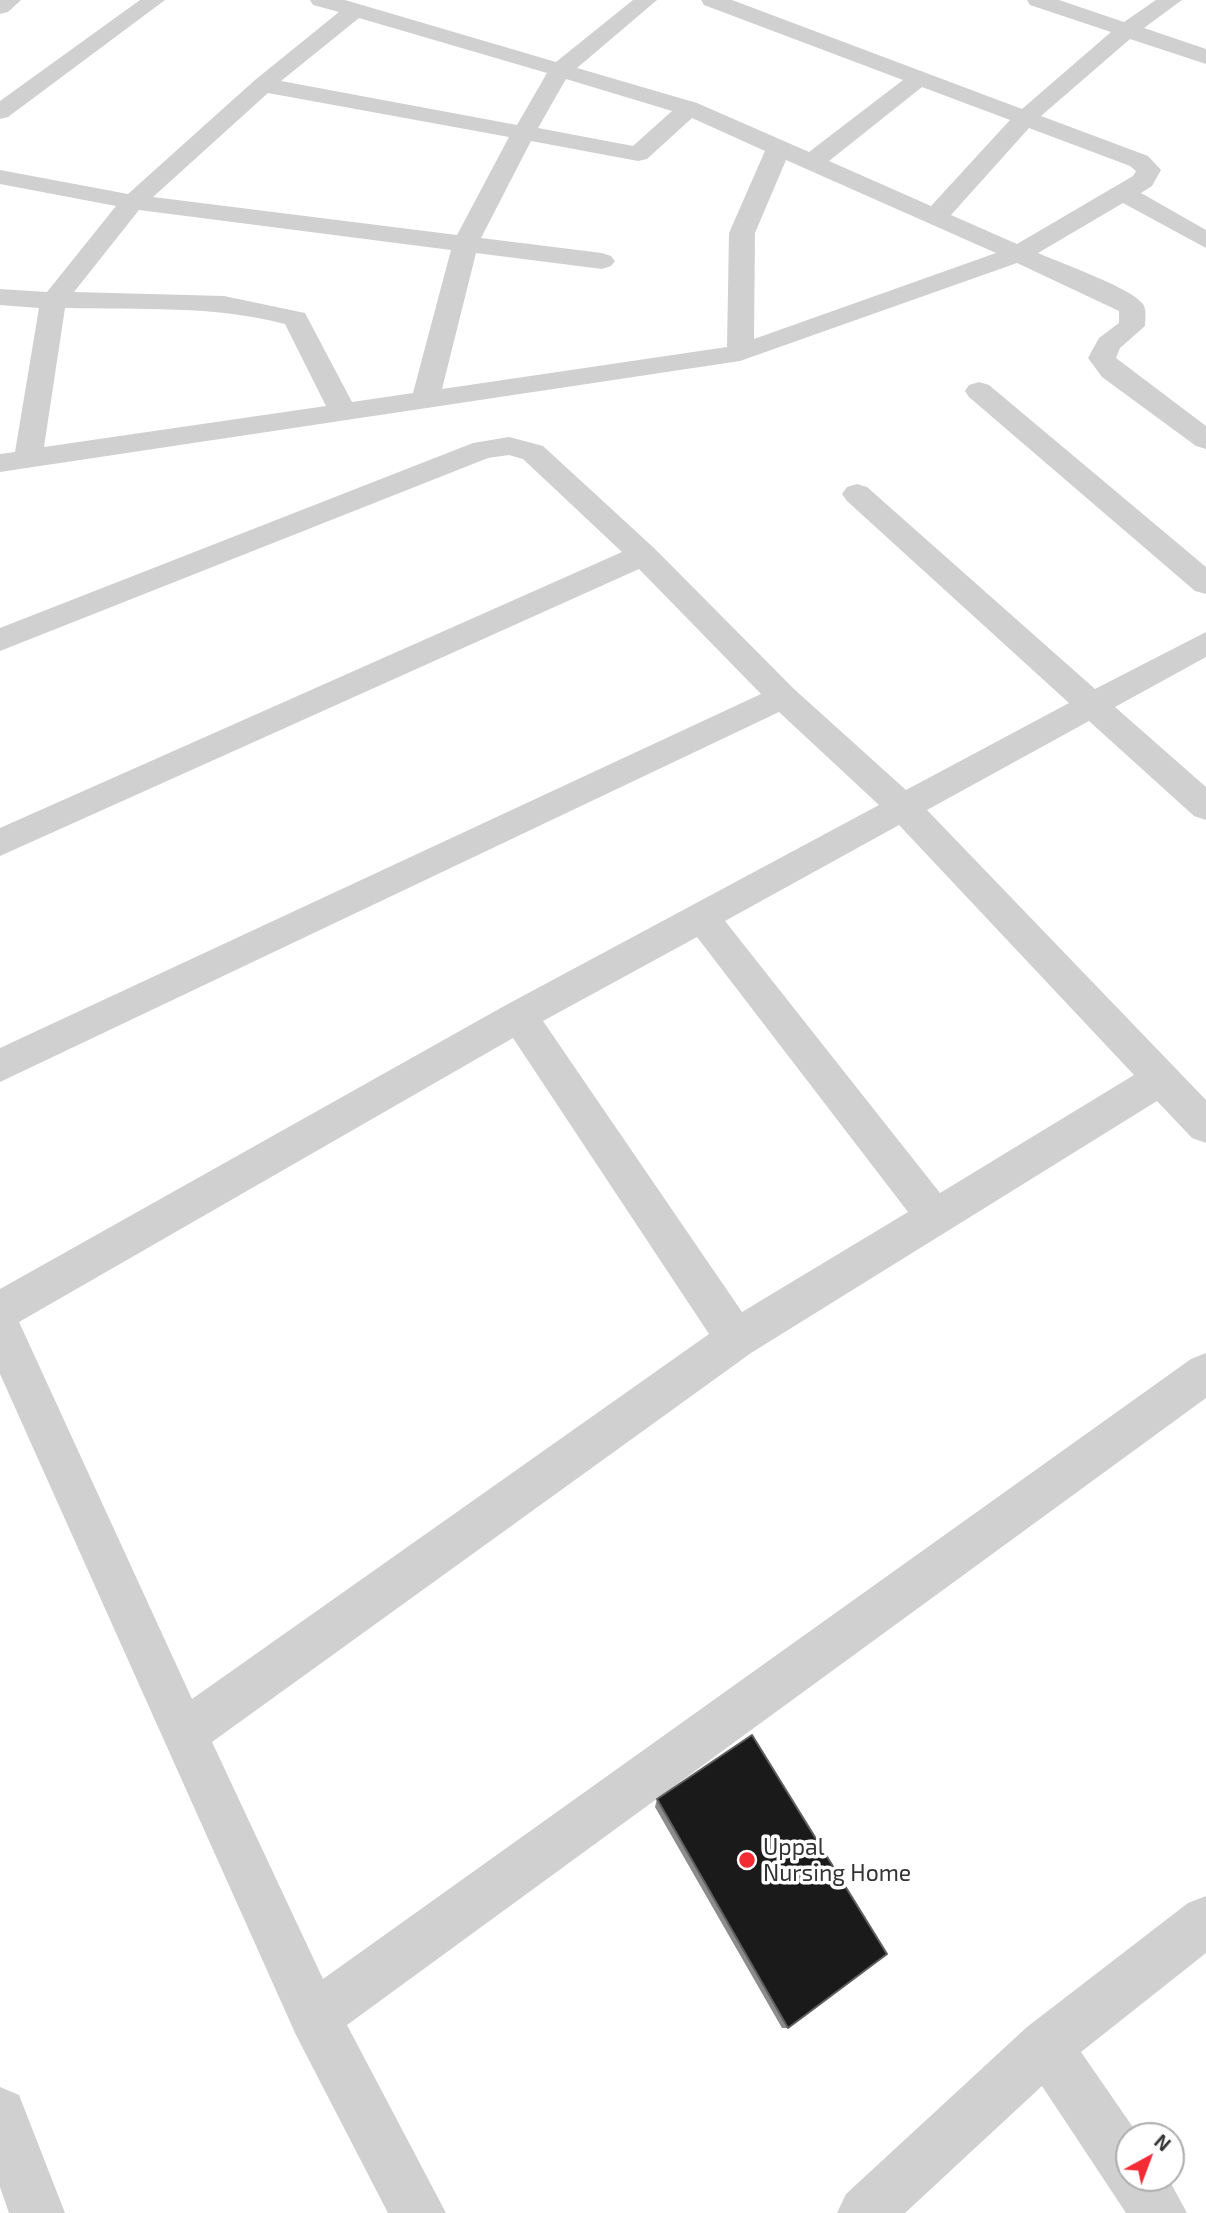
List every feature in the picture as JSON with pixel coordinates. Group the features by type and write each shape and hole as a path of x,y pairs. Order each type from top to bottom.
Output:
{"street":[{"path":"0,7 10,0"},
{"path":"0,112 154,0"},
{"path":"321,0 689,107 1118,298 1132,308 1132,326 1109,344 1102,358 1112,370 1206,440"},
{"path":"425,400 464,245 523,134 561,70 646,0"},
{"path":"0,463 740,353 1018,254 1143,181 1149,170 1139,161 921,76 712,0"},
{"path":"1038,0 1206,57"},
{"path":"935,217 1026,117 1128,29 1171,0"},
{"path":"28,460 53,302 133,202 262,85 355,10"},
{"path":"812,162 921,76"},
{"path":"262,85 638,154 689,107"},
{"path":"740,353 742,233 779,148"},
{"path":"0,177 133,202 602,261"},
{"path":"1123,193 1206,240"},
{"path":"0,297 53,302 154,301 276,312 296,319 344,412"},
{"path":"979,391 1206,584"},
{"path":"0,640 483,449 509,446 533,452 643,555 783,697 903,807 1206,1126"},
{"path":"857,494 1206,807"},
{"path":"0,843 643,555"},
{"path":"0,1311 519,1016 1206,643"},
{"path":"0,1066 783,697"},
{"path":"702,917 935,1217"},
{"path":"519,1016 736,1339"},
{"path":"183,1734 736,1339 1162,1078"},
{"path":"0,1326 183,1734 314,2017 418,2213"},
{"path":"314,2017 1206,1373"},
{"path":"865,2213 1046,2046 1206,1920"},
{"path":"1046,2046 1115,2148"},
{"path":"0,2114 37,2213"},
{"path":"1145,2192 1159,2213"}],"building":[{"path":"752,1735 887,1954 788,2028 657,1799"}],"place":[{"name":"Uppal Nursing Home","path":"747,1860"}]}
